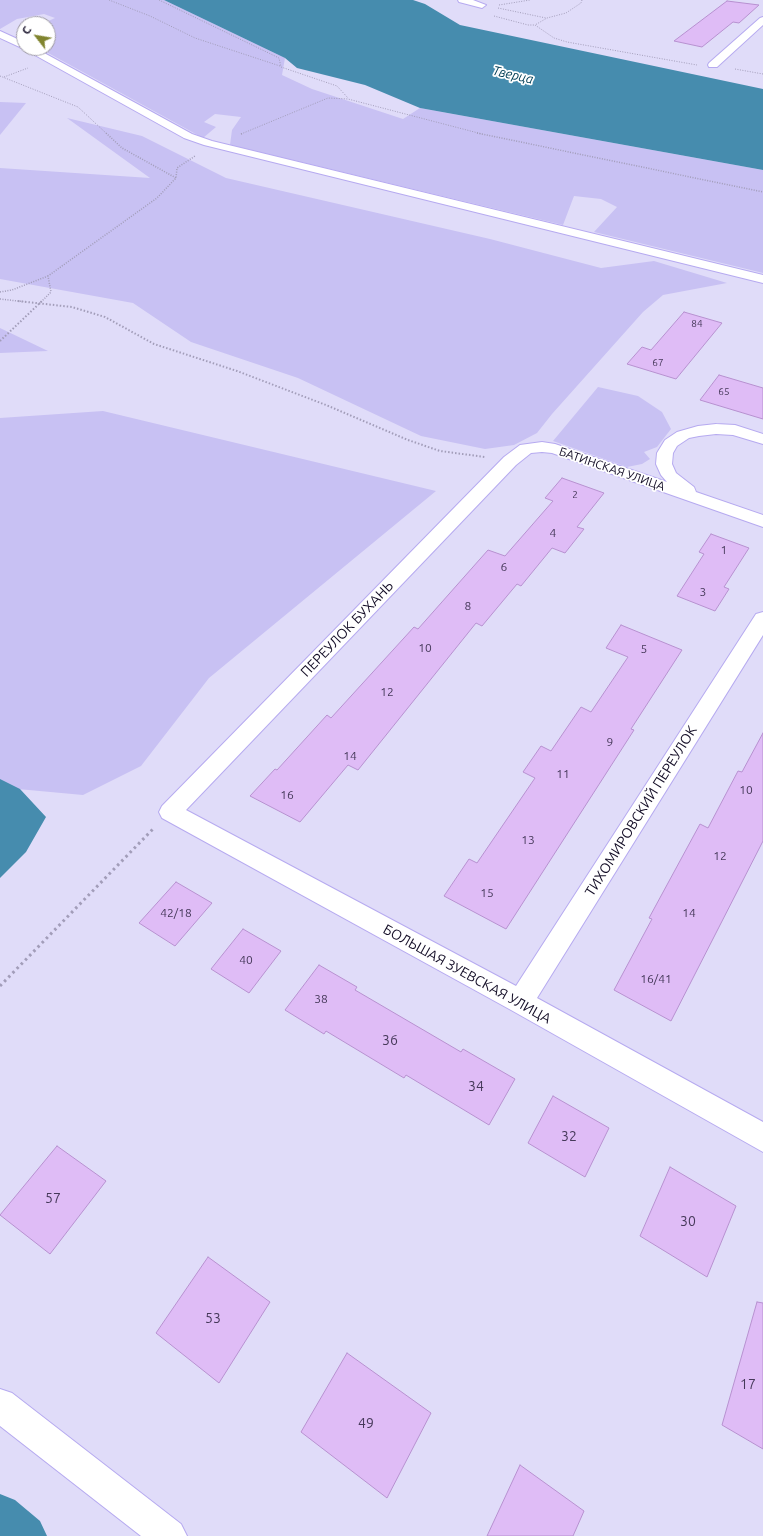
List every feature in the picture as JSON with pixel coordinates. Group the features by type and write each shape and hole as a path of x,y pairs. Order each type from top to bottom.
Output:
{"street":[{"path":"462,0 482,5"},
{"path":"714,65 763,20"},
{"path":"0,34 16,42"},
{"path":"43,56 188,136 210,144 763,279"},
{"name":"БАТИНСКАЯ УЛИЦА","path":"697,497 669,475 664,464 664,458 665,453 672,443 688,434 716,429 735,430 763,439"},
{"name":"БАТИНСКАЯ УЛИЦА","path":"526,449 542,447 555,449 763,521"},
{"name":"ПЕРЕУЛОК БУХАНЬ","path":"170,812 510,460 526,449"},
{"name":"ТИХОМИРОВСКИЙ ПЕРЕУЛОК","path":"520,1002 763,619"},
{"name":"БОЛЬШАЯ ЗУЕВСКАЯ УЛИЦА","path":"170,812 520,1002 763,1138"},
{"path":"0,1405 169,1536"}],"path":[{"path":"109,0 150,16 195,38 337,86 348,98"},
{"path":"159,0 279,58 281,66"},
{"path":"482,5 506,5 530,0"},
{"path":"582,0 581,3 566,13 547,18 535,25 538,30 554,38 567,42 692,66 714,65 763,74"},
{"path":"482,5 547,18"},
{"path":"0,76 78,107 122,148 176,178"},
{"path":"0,292 12,290 48,276 157,198 176,178 177,168 193,158 197,152 210,144 276,121 328,98 348,98 463,130 686,178 763,192"},
{"path":"0,340 38,303 52,292 48,276"},
{"path":"0,299 72,307 105,317 154,344 237,371 326,405 408,440 440,451 510,460"},
{"path":"0,986 170,812"}],"shaded area":[{"path":"0,0 164,0 285,58 282,75 312,89 403,119 420,108 763,170 763,273 594,232 617,207 601,199 574,196 563,225 230,145 232,130 241,117 215,114 204,122 216,127 203,138 54,56 56,56 56,16 44,14 33,16 16,16 16,20 0,29"},
{"path":"0,102 26,103 0,135"},
{"path":"67,118 142,136 226,178 490,239 601,268 654,261 727,283 663,295 643,312 552,414 537,433 514,445 485,449 421,436 298,378 191,342 133,303 0,279 0,168 150,178"},
{"path":"0,328 48,351 0,353"},
{"path":"598,387 638,396 662,412 671,429 657,447 644,452 650,459 642,464 627,467 553,441"},
{"path":"103,411 436,491 209,678 141,766 83,795 7,788 0,789 0,418"}],"water":[{"name":"Тверца","path":"164,0 413,0 425,4 460,25 763,89 763,170 420,108 365,85 297,68 285,58"},
{"path":"0,779 20,789 46,817 26,852 0,878"}],"building":[{"path":"727,1 759,5 739,23 733,22 702,47 674,41"},
{"path":"684,312 722,323 676,379 627,364 642,347 651,350"},
{"path":"719,375 763,388 763,419 700,400"},
{"path":"562,478 604,493 577,527 584,529 565,553 552,548 521,586 517,584 482,626 476,623 358,770 348,765 300,822 250,796 275,769 277,770 327,715 331,718 414,627 418,629 488,550 505,556 553,501 545,498"},
{"path":"711,534 749,548 724,587 729,589 715,611 677,596 704,554 699,552"},
{"path":"621,625 682,650 631,729 634,730 506,929 444,896 469,859 477,863 535,778 523,772 541,746 551,751 581,707 591,712 628,657 606,648"},
{"path":"763,733 763,841 671,1021 614,990 652,919 649,918 700,824 708,828 738,771 742,772"},
{"path":"176,882 212,903 175,946 139,923"},
{"path":"243,929 281,951 249,993 211,969"},
{"path":"319,965 357,987 355,990 461,1052 463,1049 515,1079 489,1125 406,1075 404,1078 326,1031 324,1034 285,1010"},
{"path":"553,1096 609,1128 585,1177 528,1143"},
{"path":"57,1146 106,1181 50,1254 0,1215"},
{"path":"670,1167 736,1206 707,1277 640,1236"},
{"path":"208,1257 270,1302 219,1383 156,1333"},
{"path":"757,1302 763,1303 763,1449 722,1425"},
{"path":"347,1353 431,1413 387,1498 301,1432"},
{"path":"520,1465 584,1511 573,1536 487,1536"}],"waterway":[{"path":"0,1515 25,1536"}]}
